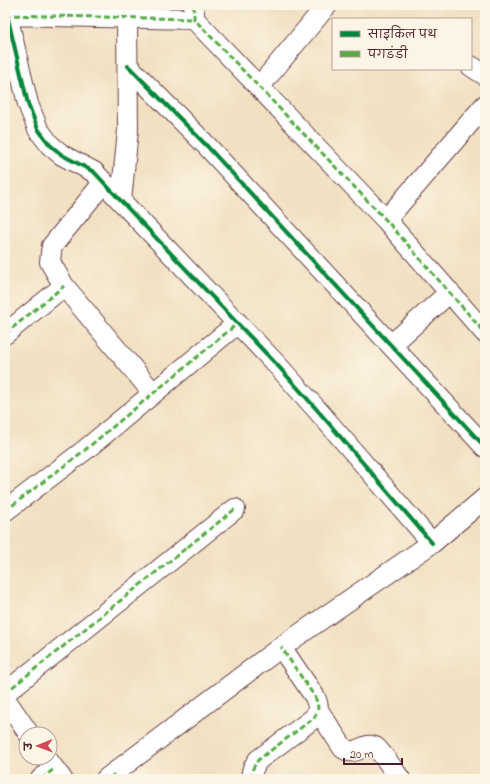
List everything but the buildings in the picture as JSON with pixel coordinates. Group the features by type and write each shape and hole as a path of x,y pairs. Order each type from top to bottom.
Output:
{"street":[{"path":"259,88 327,5"},
{"path":"432,543 319,412 238,323 94,172 62,155 50,145 38,129 28,104 6,15 60,10 127,17 194,12 259,88 386,220 485,333"},
{"path":"121,201 128,130 127,17"},
{"path":"128,66 207,146 485,447"},
{"path":"472,67 485,75"},
{"path":"386,220 485,105"},
{"path":"103,183 52,246 50,262 64,286 153,393"},
{"path":"5,334 64,286"},
{"path":"391,345 450,292"},
{"path":"5,511 85,450 238,323"},
{"path":"111,777 281,647 432,543 485,498"},
{"path":"5,693 235,509"},
{"path":"252,779 251,775 258,760 314,718 318,710 316,697 281,647"},
{"path":"5,699 24,726"},
{"path":"318,710 343,748 348,751 354,751 366,746 374,747 379,751 400,779"}],"marked path":[{"path":"194,5 194,19 386,220 485,333"},
{"path":"5,15 194,19"},
{"path":"5,334 64,286"},
{"path":"5,511 85,450 238,323"},
{"path":"5,693 235,509"},
{"path":"252,779 252,771 258,760 314,718 318,710 315,697 281,647"},
{"path":"41,779 54,769"},
{"path":"112,774 116,779"}],"cycle path":[{"path":"7,15 28,104 38,129 50,145 62,155 94,172 279,367 432,543"},
{"path":"128,66 207,146 485,447"}]}
